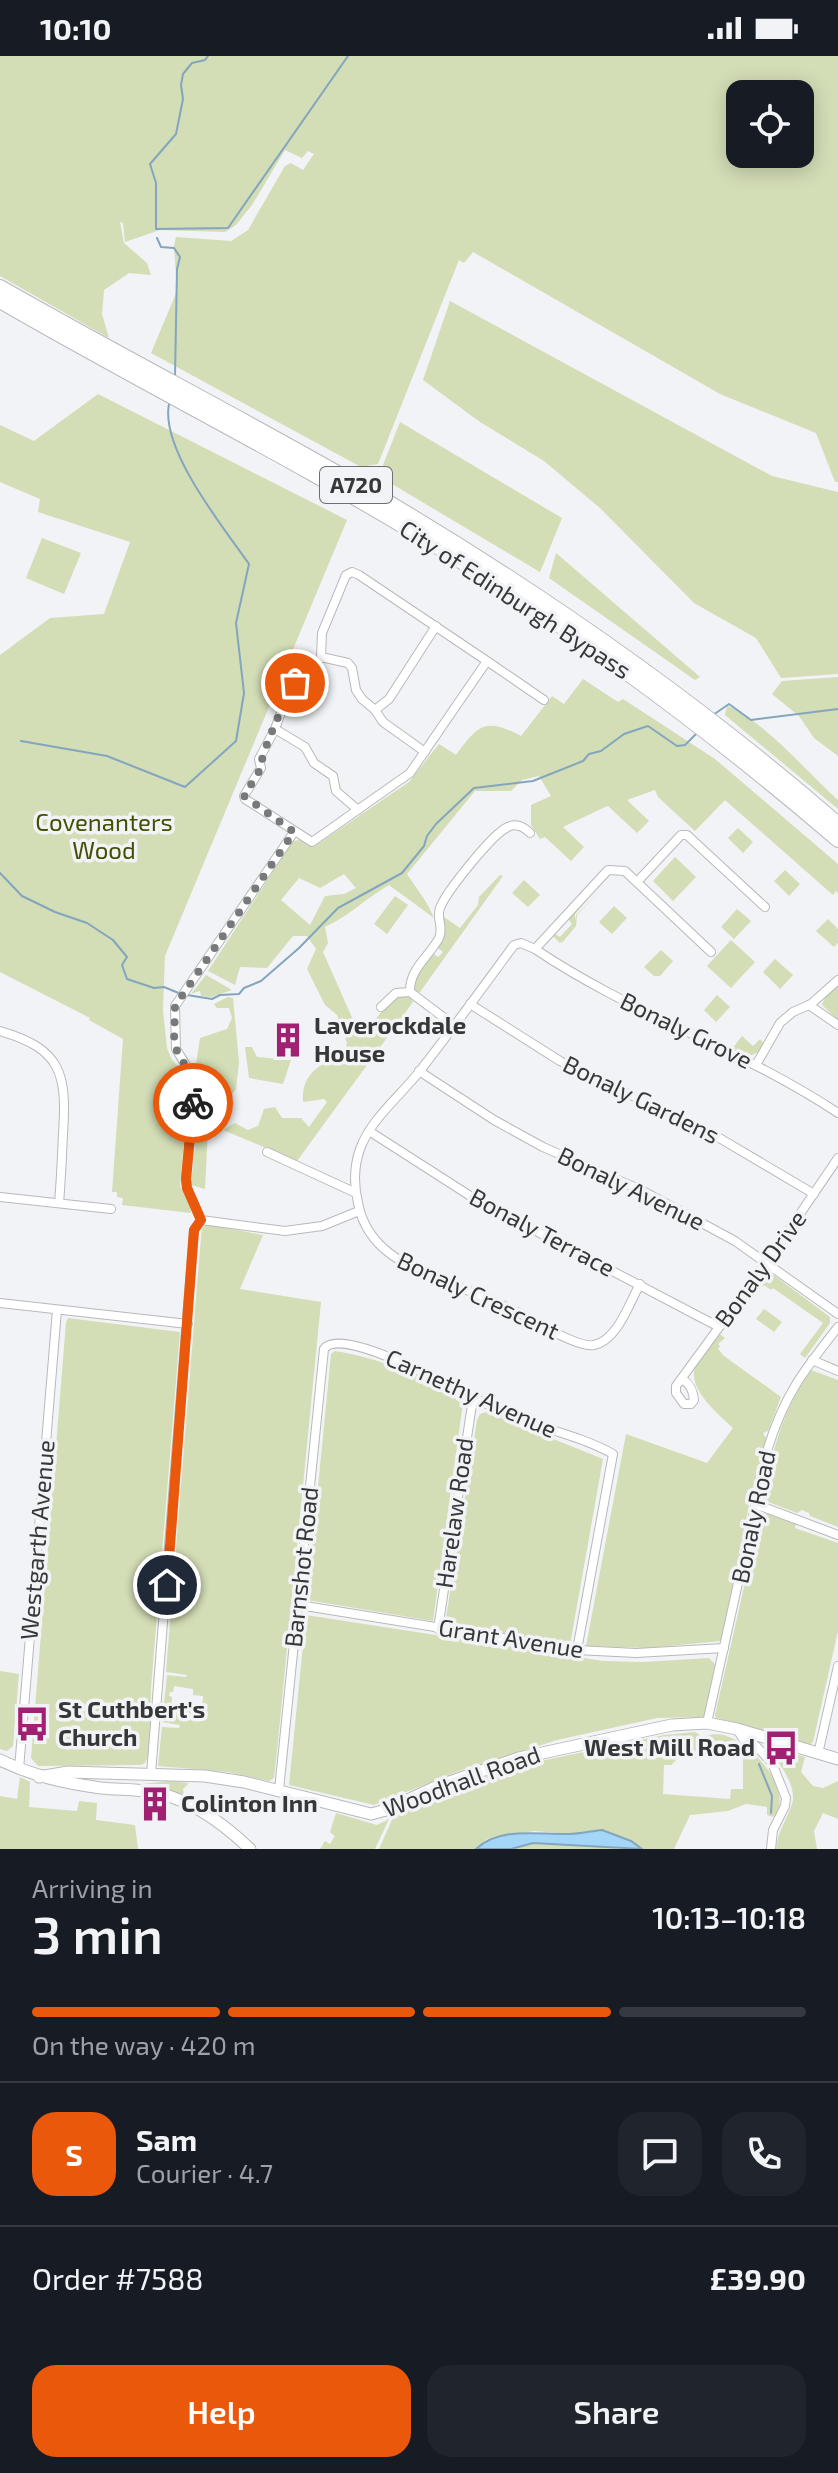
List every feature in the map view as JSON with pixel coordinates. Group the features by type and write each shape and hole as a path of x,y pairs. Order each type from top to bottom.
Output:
{"highway":[{"name":"City of Edinburgh Bypass","path":"0,287 436,531 549,604 838,824"},
{"name":"City of Edinburgh Bypass","path":"0,301 316,475 436,545 692,713"},
{"name":"City of Edinburgh Bypass","path":"719,734 838,840"}],"street":[{"path":"487,661 402,781 312,842 244,796 261,768 259,759 275,729 290,688 313,670 321,657 322,633 342,581 352,572 436,626 544,700"},
{"path":"375,710 389,699 436,626"},
{"path":"321,657 348,663 362,699 383,722 425,752"},
{"path":"275,729 305,747 314,763 333,776 336,791 358,810"},
{"path":"410,992 412,975 440,936 440,906 476,858 497,833 508,826 521,826 530,833"},
{"path":"201,1220 187,1188 195,1086 194,1078 174,1043 177,1002 294,832"},
{"path":"637,882 681,835 687,835 765,907"},
{"path":"535,949 608,870 625,871 711,952"},
{"name":"Bonaly Crescent","path":"535,949 521,943 514,945 455,1026 369,1131 356,1169 359,1211 376,1241 407,1267 494,1302 583,1345 599,1344 611,1336 640,1284"},
{"name":"Bonaly Grove","path":"535,949 618,1000 756,1065 838,1113"},
{"path":"756,1065 780,1023 793,1012 809,1005 838,980"},
{"path":"381,1007 396,993 410,992 455,1026"},
{"name":"Bonaly Gardens","path":"470,1004 560,1061 716,1136 814,1194"},
{"path":"809,1005 838,1025"},
{"path":"0,1031 18,1036 37,1047 54,1062 63,1080 65,1101 59,1203"},
{"name":"Bonaly Avenue","path":"419,1071 494,1120 543,1147 641,1190 722,1234 767,1262 838,1314"},
{"name":"Bonaly Terrace","path":"369,1131 475,1199 719,1327"},
{"path":"272,1157 356,1193"},
{"name":"Bonaly Drive","path":"682,1379 838,1158"},
{"path":"0,1197 111,1209"},
{"path":"201,1220 285,1231 322,1226 359,1211"},
{"path":"151,1774 194,1230 201,1220"},
{"path":"0,1303 188,1324"},
{"name":"Westgarth Avenue","path":"19,1769 57,1310"},
{"name":"Bonaly Road","path":"707,1723 755,1504 779,1415 786,1398 838,1327"},
{"name":"Carnethy Avenue","path":"327,1344 351,1346 405,1363 515,1417 613,1454 577,1650"},
{"name":"Barnshot Road","path":"279,1790 324,1349 327,1344"},
{"path":"812,1360 838,1371"},
{"name":"Harelaw Road","path":"438,1629 473,1398"},
{"path":"755,1504 838,1535"},
{"name":"Grant Avenue","path":"299,1605 577,1650 678,1653 724,1648"},
{"path":"818,1754 838,1666"},
{"name":"Woodhall Road","path":"80,1779 151,1774 205,1776 377,1813 438,1786 528,1755 672,1725 707,1723 737,1729 838,1759"},
{"path":"737,1729 743,1739 756,1746 772,1763 786,1798 773,1830 771,1849"},
{"path":"0,1760 39,1777 80,1779 170,1796 218,1819 250,1849"}],"green space":[{"path":"0,56 838,56 838,482 835,482 816,433 720,394 473,252 464,263 459,260 378,464 361,467 151,353 177,291 176,237 231,241 248,230 285,166 291,163 303,170 314,154 308,151 302,158 285,150 252,205 236,225 225,232 160,230 125,242 123,223 120,222 124,243 147,263 151,275 129,273 104,290 102,314 109,338 0,276"},
{"path":"450,301 772,476 838,492 838,674 781,678 756,638 694,603 600,508 544,461 480,422 423,380"},
{"name":"Covenanters Wood","path":"98,394 347,520 165,956 163,1010 167,1048 172,1060 184,1072 189,1088 180,1186 190,1204 191,1213 122,1205 123,1198 112,1192 123,1039 90,1018 0,972 0,655 50,618 104,614 130,542 38,512 40,499 0,482 0,425 34,441"},
{"path":"400,422 562,518 540,572 392,484 390,471 383,465"},
{"path":"42,538 81,553 64,594 26,578"},
{"path":"556,553 700,677 695,680 549,578"},
{"path":"838,677 838,756 814,738 799,716 772,694 782,681"},
{"path":"583,679 618,702 623,699 715,759 838,864 838,893 836,891 833,895 725,800 695,831 658,797 655,790 627,800 649,821 637,833 608,806 605,807 563,827 584,847 571,861 545,837 540,839 531,825 531,805 551,796 539,776 522,780 511,791 475,791 407,874 434,918 389,885 325,927 328,943 323,952 358,1031 365,1032 398,995 410,996 413,1002 297,1161 223,1130 235,1123 248,1130 258,1126 264,1109 275,1107 282,1118 301,1118 309,1127 327,1102 324,1099 303,1102 305,1084 320,1066 344,1053 347,1043 337,1015 325,1005 307,969 316,949 307,936 293,936 267,968 240,967 235,985 208,971 293,841 300,840 315,846 409,782 439,744 456,755 477,731 490,726 521,736 552,696 564,704","holes":["344,874 356,888 344,894 325,896 310,925 281,900 299,878 320,888"]},
{"path":"727,706 754,722 784,748 838,800 838,809 725,715"},
{"path":"738,828 753,842 743,853 728,838"},
{"path":"675,857 696,877 673,901 653,881"},
{"path":"785,870 800,884 789,896 774,881"},
{"path":"500,875 503,876 420,992 415,992 415,981 422,967 432,953 438,957 443,952 437,947 444,936 444,917 460,928 478,905 479,897"},
{"path":"524,880 540,895 528,907 512,893"},
{"path":"596,889 575,914 575,921 576,915 599,892 577,915 576,926 561,944 563,940 560,943 553,936 560,937 572,924 568,919"},
{"path":"395,896 408,905 387,934 374,924"},
{"path":"614,906 627,918 612,934 599,922"},
{"path":"737,909 751,921 734,939 721,927"},
{"path":"828,919 838,929 838,943 834,947 816,931"},
{"path":"731,940 755,962 731,988 707,966"},
{"path":"661,950 673,961 660,976 654,976 644,967"},
{"path":"775,959 793,975 780,989 763,972"},
{"path":"206,975 232,990 211,997 201,996 200,991 191,994"},
{"path":"838,984 838,1020 822,1005 826,995"},
{"path":"717,995 730,1007 716,1022 704,1010"},
{"path":"228,997 233,998 239,1062 236,1089 208,1128 205,1189 191,1185 198,1116 195,1071 200,1038 227,1029 232,1018 229,1008 217,1008 214,1004"},
{"path":"742,1036 753,1046 760,1039 764,1044 760,1051 748,1057 732,1049"},
{"path":"245,1047 252,1047 257,1057 291,1060 283,1084 249,1078"},
{"path":"206,1224 263,1235 240,1289 321,1302 277,1751 274,1778 269,1781 228,1772 158,1766 162,1727 179,1728 180,1725 162,1722 167,1675 187,1675 166,1672 202,1228","holes":["174,1686 193,1689 193,1695 203,1696 202,1710 190,1709 190,1703 183,1702 181,1713 171,1712 172,1697 169,1696"]},
{"path":"771,1273 830,1317 830,1323 805,1358 800,1354 823,1323 773,1288 771,1290 764,1285 752,1300 748,1297 765,1274"},
{"path":"764,1309 782,1322 774,1332 756,1319"},
{"path":"68,1318 180,1332 151,1688 149,1756 144,1764 139,1765 38,1766 31,1758"},
{"path":"720,1334 725,1338 718,1344 718,1349 724,1356 781,1397 768,1431 763,1433 766,1438 721,1641 647,1648 586,1646 626,1434 707,1463 733,1428 708,1403 694,1379 698,1362"},
{"path":"335,1351 365,1357 422,1377 440,1385 463,1403 433,1621 307,1600 331,1354"},
{"path":"811,1370 838,1380 838,1527 802,1510 797,1513 763,1500 780,1432 800,1386"},
{"path":"486,1412 603,1459 570,1645 445,1624 477,1420 480,1414"},
{"path":"761,1512 838,1543 838,1631 813,1742 809,1745 716,1718 715,1715"},
{"path":"306,1615 603,1661 709,1658 715,1664 704,1717 657,1718 557,1740 459,1771 374,1805 289,1785"},
{"path":"0,1671 19,1674 13,1746 7,1751 0,1749"},
{"path":"695,1732 700,1735 705,1758 677,1759 671,1765 664,1765 663,1794 730,1799 731,1789 743,1789 743,1757 733,1756 733,1747 727,1746 724,1756 712,1754 707,1736 720,1734 735,1739 749,1749 772,1777 779,1792 779,1806 773,1817 767,1815 767,1807 746,1804 728,1811 690,1815 674,1849 642,1849 631,1841 602,1830 570,1834 534,1831 487,1839 476,1849 379,1849 395,1813 452,1787 522,1765 664,1735"},
{"path":"764,1745 805,1757 801,1772 813,1786 823,1788 838,1781 838,1819 823,1813 814,1831 817,1849 776,1849 793,1799 786,1774"},
{"path":"20,1777 30,1782 29,1807 77,1811 79,1801 97,1803 96,1820 135,1825 138,1849 0,1849 0,1796 17,1799"},
{"path":"170,1781 189,1783 183,1789 184,1796 124,1786"},
{"path":"336,1813 377,1825 389,1819 375,1849 320,1849 325,1841 330,1844 335,1836 330,1832"},
{"path":"533,1843 603,1845 618,1849 511,1849"}],"water":[{"path":"602,1830 631,1841 642,1849 533,1843 511,1849 476,1849 508,1834 573,1834"}],"waterway":[{"path":"208,56 205,60 192,63 183,74 183,99 176,134 150,164 156,183 156,229 228,228 348,56"},
{"path":"157,238 161,247 174,248 180,257 177,269 175,376"},
{"path":"21,741 107,756 185,787 236,741 244,693 236,623 249,564 210,509 184,465 174,443 169,404"},
{"path":"713,715 729,704 751,720 838,709"},
{"path":"187,995 212,999 220,995 239,994 244,988 261,981 338,908 402,873 424,846 436,824 474,788 533,781 583,761 589,754 601,751 624,734 648,726 677,746 685,745 698,732"},
{"path":"0,873 22,896 87,923 113,940 127,957 122,965 127,979 181,994"},
{"path":"759,1764 772,1796 771,1813"}],"way so far":[{"path":"193,1103 194,1078 174,1043 175,1006 294,832 244,796 261,768 259,759 295,683"}],"place":[{"name":"Laverockdale House","path":"288,1040"},
{"name":"St Cuthbert's Church","path":"32,1724"},
{"name":"West Mill Road","path":"781,1748"},
{"name":"Colinton Inn","path":"155,1804"}],"route":[{"path":"167,1585 194,1230 201,1220 186,1179 193,1103"}]}
